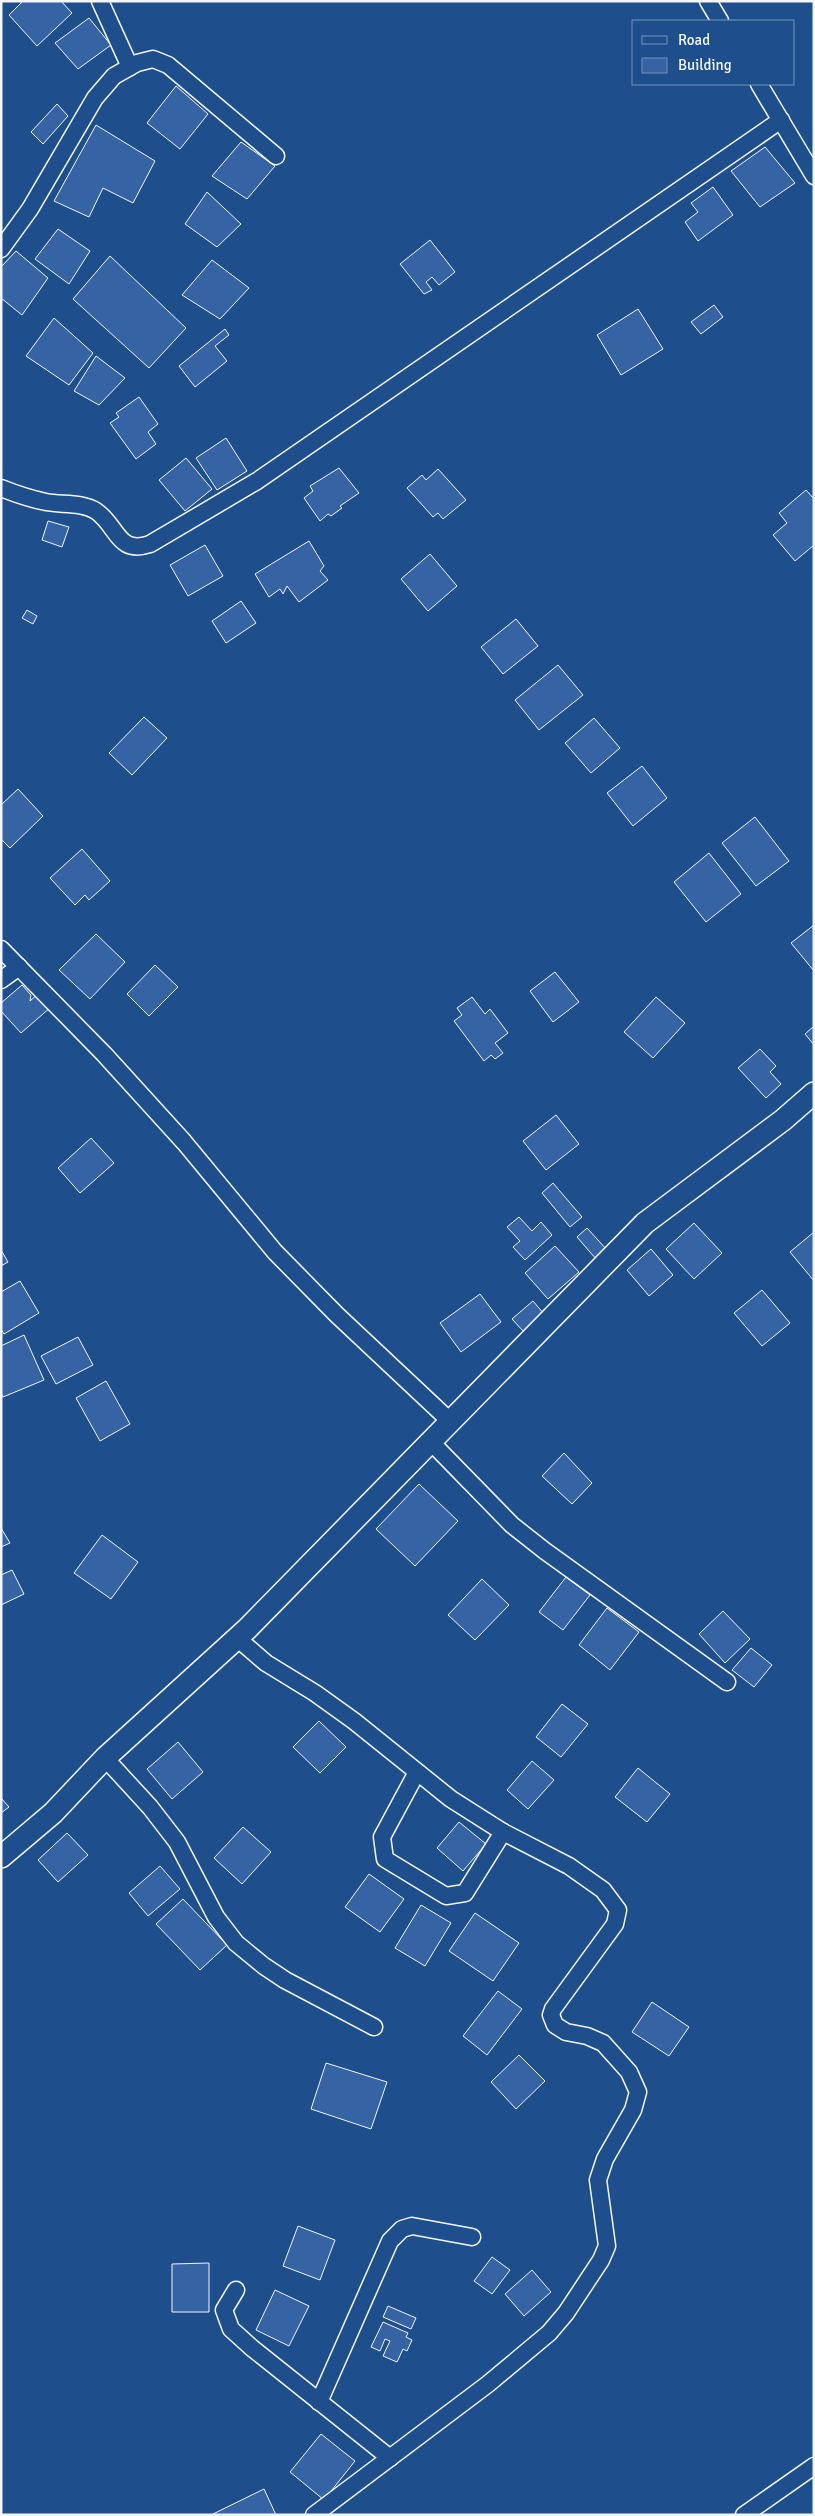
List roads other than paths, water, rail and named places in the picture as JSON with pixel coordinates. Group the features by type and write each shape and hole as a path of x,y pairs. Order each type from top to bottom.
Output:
{"street":[{"path":"100,1 130,67"},
{"path":"708,1 719,20"},
{"path":"1,249 30,209 95,98 114,76 130,67 153,59 168,65 276,156"},
{"path":"760,85 814,176"},
{"path":"1,488 48,503 90,508 102,517 126,545 137,547 150,544 257,481 781,120"},
{"path":"1,949 104,1054 184,1142 275,1252 337,1315 451,1422"},
{"path":"1,980 19,968"},
{"path":"1,1857 54,1812 106,1758 237,1638 645,1224 783,1120 814,1093"},
{"path":"431,1442 512,1525 727,1682"},
{"path":"237,1638 266,1663 315,1693 354,1721 451,1799 503,1832 569,1866 603,1890 618,1910 615,1924 553,2009 551,2015 555,2024 566,2032 587,2036 603,2044 629,2072 638,2092 633,2110 605,2159 598,2180 607,2246 601,2260 566,2313 549,2333 488,2384 314,2515"},
{"path":"106,1758 178,1842 216,1917 236,1943 285,1980 374,2027"},
{"path":"417,1772 382,1837 385,1859 446,1896 465,1893 503,1832"},
{"path":"319,2402 390,2241 402,2229 412,2226 472,2237"},
{"path":"236,2290 224,2310 231,2329 252,2348 390,2458"},
{"path":"744,2515 814,2466"}]}
